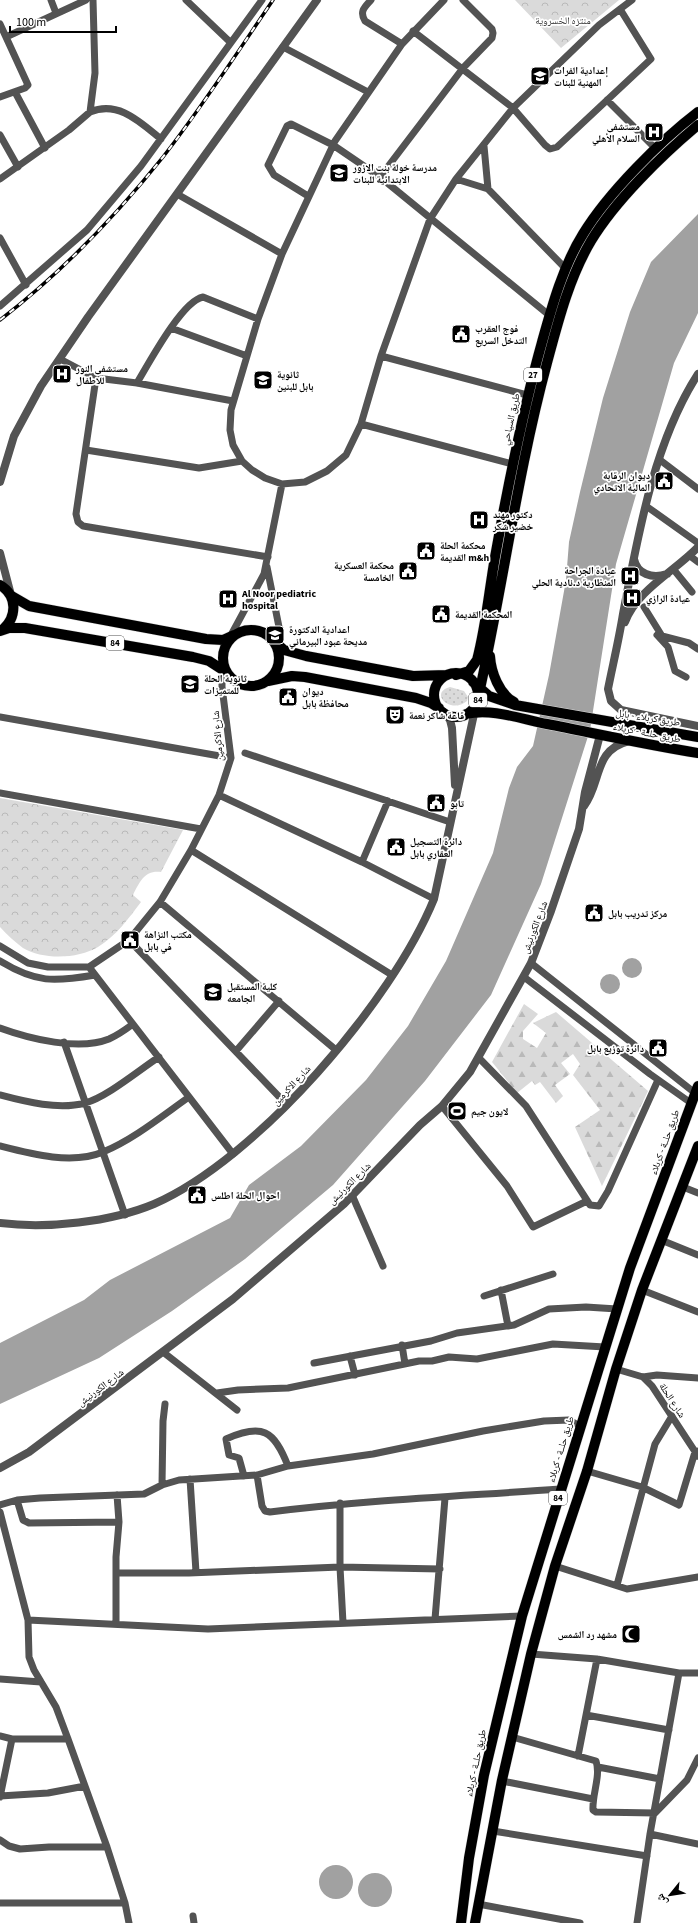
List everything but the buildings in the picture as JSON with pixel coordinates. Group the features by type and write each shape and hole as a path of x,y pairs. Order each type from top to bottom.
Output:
{"main road":[{"name":"طريق السياحي","path":"451,675 464,673 472,668 479,651 512,464 527,395 549,315 566,269 587,228 596,215 656,149 698,112"},
{"name":"27","path":"475,704 490,645 522,466 531,426 559,319 583,256 604,222 643,178 698,125"},
{"path":"596,215 599,221 604,222"},
{"path":"587,228 591,228 596,234"},
{"path":"532,379 537,383 542,382"},
{"path":"521,422 526,422 531,426"},
{"name":"84","path":"0,586 11,597 29,606 217,640 231,638 243,630 255,630 266,634 277,644 294,653 306,656 413,676 465,676 473,682 478,692 475,704"},
{"name":"84","path":"3,631 13,616 11,597"},
{"name":"84","path":"3,631 25,628 209,660 226,672 232,680 241,685 261,685 266,682 292,676 305,677 416,698 431,703 441,710 461,716 475,704 494,698 524,707"},
{"path":"226,672 222,658 231,638"},
{"path":"266,682 276,672 279,662 279,651 277,644"},
{"path":"490,645 490,662 500,687 512,702 524,707"},
{"path":"441,710 433,697 434,690 441,679 451,675"},
{"name":"84","path":"475,704 492,713 596,734"},
{"name":"طريق كربلاء - بابل","path":"524,707 698,738"},
{"name":"طريق حلــة - كربلاء","path":"596,734 629,742 698,754"},
{"name":"طريق حلــة - كربلاء","path":"461,1923 469,1858 484,1775 522,1616 560,1489 630,1268 687,1100 694,1089"},
{"name":"84","path":"475,1923 502,1780 531,1654 555,1566 587,1471 616,1368 642,1290 698,1146"},
{"path":"491,1744 499,1752 509,1749"},
{"path":"484,1775 494,1773 502,1780"}],"street":[{"path":"51,0 56,13"},
{"path":"6,37 86,0"},
{"path":"90,112 95,73 93,0"},
{"path":"186,0 230,42"},
{"path":"0,306 26,285 87,230 141,166 262,0"},
{"path":"0,482 2,462 41,386 317,0"},
{"path":"371,0 362,11 362,16 365,21 402,44"},
{"path":"444,0 413,30 402,44 333,145 282,254 258,319 233,402 230,430 233,445 242,461 252,470 265,478 282,484 305,482 327,471 346,455 361,424 381,356 430,219 456,179 514,108 599,25 632,0"},
{"path":"380,177 463,68 492,38 493,33 463,0"},
{"path":"413,30 514,108 545,145 550,148 557,147 651,59 620,9"},
{"path":"0,24 27,82 25,88 0,97"},
{"path":"283,47 368,92"},
{"path":"15,92 45,148"},
{"path":"607,100 656,149"},
{"path":"0,179 45,148 90,112 99,109 108,108 130,114 161,139"},
{"path":"308,196 274,175 268,165 287,126 292,124 333,145 380,177 549,315"},
{"path":"0,135 18,167"},
{"path":"484,146 488,189"},
{"path":"456,179 488,189 566,269"},
{"path":"177,194 282,254"},
{"path":"0,238 26,285"},
{"path":"137,383 171,328 196,298 203,297 258,319"},
{"path":"171,328 247,356"},
{"path":"381,356 527,395"},
{"path":"60,358 96,378 137,383 233,402"},
{"path":"698,374 686,392 670,427 646,506 608,689 608,695 614,705 621,710 698,726"},
{"path":"96,378 76,514 78,522 83,526 267,560"},
{"path":"361,424 512,464"},
{"path":"86,450 200,468 242,461"},
{"path":"660,460 698,490"},
{"path":"231,638 257,586 267,560 282,484"},
{"path":"646,506 698,543"},
{"path":"617,642 632,609 651,588 672,572 698,547"},
{"path":"0,553 11,597"},
{"path":"690,556 698,562"},
{"path":"634,558 635,565 643,573 658,576 672,572"},
{"path":"267,560 279,627 277,644"},
{"path":"672,572 692,592"},
{"path":"644,608 662,636 697,645"},
{"path":"651,620 650,624 672,656 675,670 686,677"},
{"name":"شارع الاكرمين","path":"89,967 129,940 160,902 191,850 219,795 231,758 222,687 222,680 226,672"},
{"name":"شارع الاكرمين","path":"0,1223 73,1223 100,1220 125,1214 174,1194 233,1154 287,1105 336,1050 379,996 416,936 434,899 475,704"},
{"name":"شارع الاكرمين","path":"441,710 450,720 452,728 455,798"},
{"path":"0,717 231,758"},
{"name":"شارع الكورنيش","path":"0,1468 29,1452 232,1299 352,1196 420,1124 442,1106 479,1058 531,963 551,911 579,829 586,783 596,734"},
{"path":"582,809 590,797 603,759 607,753 617,745 629,742"},
{"path":"245,753 450,822"},
{"path":"0,793 201,829"},
{"path":"219,795 362,862 434,899"},
{"path":"362,862 388,801"},
{"path":"191,850 392,976"},
{"path":"160,902 336,1050"},
{"path":"129,940 287,1105"},
{"path":"0,946 28,963 48,967 89,967 233,1154"},
{"path":"0,961 15,970 45,980 68,980 95,975"},
{"path":"531,963 694,1089"},
{"path":"524,977 658,1080 687,1100"},
{"path":"236,1051 279,1001"},
{"path":"0,1028 41,1040 83,1043 108,1039 133,1024"},
{"path":"64,1042 125,1214"},
{"path":"0,1095 39,1103 63,1105 85,1103 98,1097 159,1057"},
{"path":"479,1058 526,1106 590,1205 599,1206 608,1191 658,1080"},
{"path":"0,1146 49,1156 77,1157 103,1152 126,1140 189,1097"},
{"path":"442,1106 507,1186 533,1227 587,1201"},
{"path":"683,1186 698,1193"},
{"path":"352,1196 383,1266"},
{"path":"661,1240 698,1255"},
{"path":"484,1296 553,1274"},
{"path":"501,1290 508,1326"},
{"path":"642,1290 698,1312"},
{"path":"314,1363 402,1345 431,1341 457,1333 514,1325 549,1309 617,1309"},
{"path":"217,1393 238,1390 288,1388 404,1364 449,1357 477,1359 553,1344 605,1347"},
{"path":"402,1345 404,1364"},
{"path":"163,1352 237,1410"},
{"path":"350,1356 355,1375"},
{"path":"616,1368 643,1377 657,1375 698,1378"},
{"name":"شارع الحلة","path":"643,1377 652,1386 697,1453"},
{"path":"162,1485 163,1420 165,1404"},
{"path":"617,1585 642,1487 655,1444 672,1416"},
{"path":"0,1505 17,1500 144,1494 162,1485 179,1480 257,1475 288,1466 373,1454 483,1431 544,1421 569,1420 580,1426"},
{"path":"244,1476 242,1462 240,1458 229,1455 226,1439 256,1430 270,1435 277,1443 288,1466"},
{"path":"587,1471 642,1487 679,1505 697,1453"},
{"path":"257,1475 262,1506 265,1511 340,1503 445,1498 560,1489"},
{"path":"190,1479 196,1572"},
{"path":"116,1624 119,1522 117,1495"},
{"path":"435,1619 445,1498"},
{"path":"17,1500 23,1520 29,1523 119,1522"},
{"path":"340,1503 340,1567 343,1623"},
{"path":"0,1512 28,1620 30,1657 34,1670 56,1707 107,1847 125,1904 129,1923"},
{"path":"555,1566 627,1589 698,1577"},
{"path":"117,1573 340,1567 440,1569"},
{"path":"28,1620 208,1629 522,1616"},
{"path":"531,1654 597,1659 680,1673 698,1673"},
{"path":"578,1756 597,1659"},
{"path":"637,1923 650,1834 655,1814 680,1673"},
{"path":"0,1679 41,1682"},
{"path":"586,1715 669,1730"},
{"path":"0,1736 12,1739 68,1740"},
{"path":"512,1737 596,1762 598,1767 593,1799 593,1810 596,1812 655,1814 687,1780 698,1758"},
{"path":"12,1739 0,1797 48,1793 85,1786"},
{"path":"598,1767 660,1779"},
{"path":"502,1780 593,1799"},
{"path":"493,1831 647,1856"},
{"path":"650,1834 698,1844"},
{"path":"0,1840 9,1846 20,1849 56,1846 107,1847"},
{"path":"0,1903 125,1904"},
{"path":"478,1904 580,1923"}],"green space":[{"name":"منتزه الخسروية","path":"515,0 619,0 561,48"},
{"path":"450,687 464,691 468,697 467,701 461,705 454,706 444,702 441,698 441,694 444,690"},
{"path":"0,798 183,830 161,872 151,873 141,881 133,895 141,902 111,938 98,947 81,954 71,956 40,955 23,948 0,927"},
{"path":"524,1004 538,1014 523,1031 523,1039 537,1048 546,1033 533,1023 556,1012 648,1091 602,1186 575,1127 600,1110 573,1075 580,1064 573,1054 561,1063 570,1074 555,1085 563,1096 556,1103 540,1082 535,1085 532,1081 517,1093 492,1062"}],"shaded area":[{"path":"698,214 698,313 674,363 616,564 590,730 541,884 491,995 425,1081 333,1185 245,1259 172,1311 99,1358 0,1404 0,1343 84,1300 110,1280 230,1218 249,1185 301,1146 366,1080 408,1026 446,961 493,853 509,788 517,767 533,746 549,675 566,580 569,542 580,492 603,398 630,312 651,262"},
{"path":"632,958 639,961 642,968 639,975 632,978 625,975 622,968 625,961"},
{"path":"610,974 617,977 620,984 617,991 610,994 603,991 600,984 603,977"},
{"path":"336,1865 348,1870 353,1882 348,1894 336,1899 324,1894 319,1882 324,1870"},
{"path":"372,1873 378,1873 387,1878 391,1884 391,1896 387,1902 378,1907 372,1907 363,1902 358,1893 358,1887 363,1878"}],"railway":[{"path":"0,320 66,264 106,223 145,179 192,119 273,0"}],"place":[{"name":"إعدادية الفرات المهنية للبنات","path":"540,76"},
{"name":"مستشفى السلام الأهلي","path":"654,132"},
{"name":"مدرسة خولة بنت الازور الابتدائية للبنات","path":"339,173"},
{"name":"فوج العقرب التدخل السريع","path":"461,334"},
{"name":"مستشفى النور للاطفال","path":"62,374"},
{"name":"ثانوية بابل للبنين","path":"263,380"},
{"name":"ديوان الرقابة المالية الاتحادي","path":"664,481"},
{"name":"دكتور مهند خضير شكر","path":"479,520"},
{"name":"محكمة الحلة القديمة m&h","path":"426,551"},
{"name":"محكمة العسكرية الخامسة","path":"408,571"},
{"name":"عيادة الجراحة المنظارية د.نادية الحلي","path":"630,576"},
{"name":"عيادة الرازي","path":"632,598"},
{"name":"Al Noor pediatric hospital","path":"228,599"},
{"name":"المحكمة القديمة","path":"441,614"},
{"name":"اعدادية الدكتورة مديحة عبود البيرماني","path":"275,635"},
{"name":"ثانوية الحلة للمتميزات","path":"190,684"},
{"name":"ديوان محافظة بابل","path":"288,697"},
{"name":"قاعة شاكر نعمة","path":"395,715"},
{"name":"تابو","path":"436,803"},
{"name":"دائرة التسجيل العقاري بابل","path":"396,847"},
{"name":"مركز تدريب بابل","path":"594,913"},
{"name":"مكتب النزاهة في بابل","path":"130,940"},
{"name":"كلية المستقبل الجامعه","path":"213,992"},
{"name":"دائرة توزيع بابل","path":"658,1048"},
{"name":"لايون جيم","path":"457,1111"},
{"name":"احوال الحلة اطلس","path":"197,1195"},
{"name":"مشهد رد الشمس","path":"631,1634"}]}
